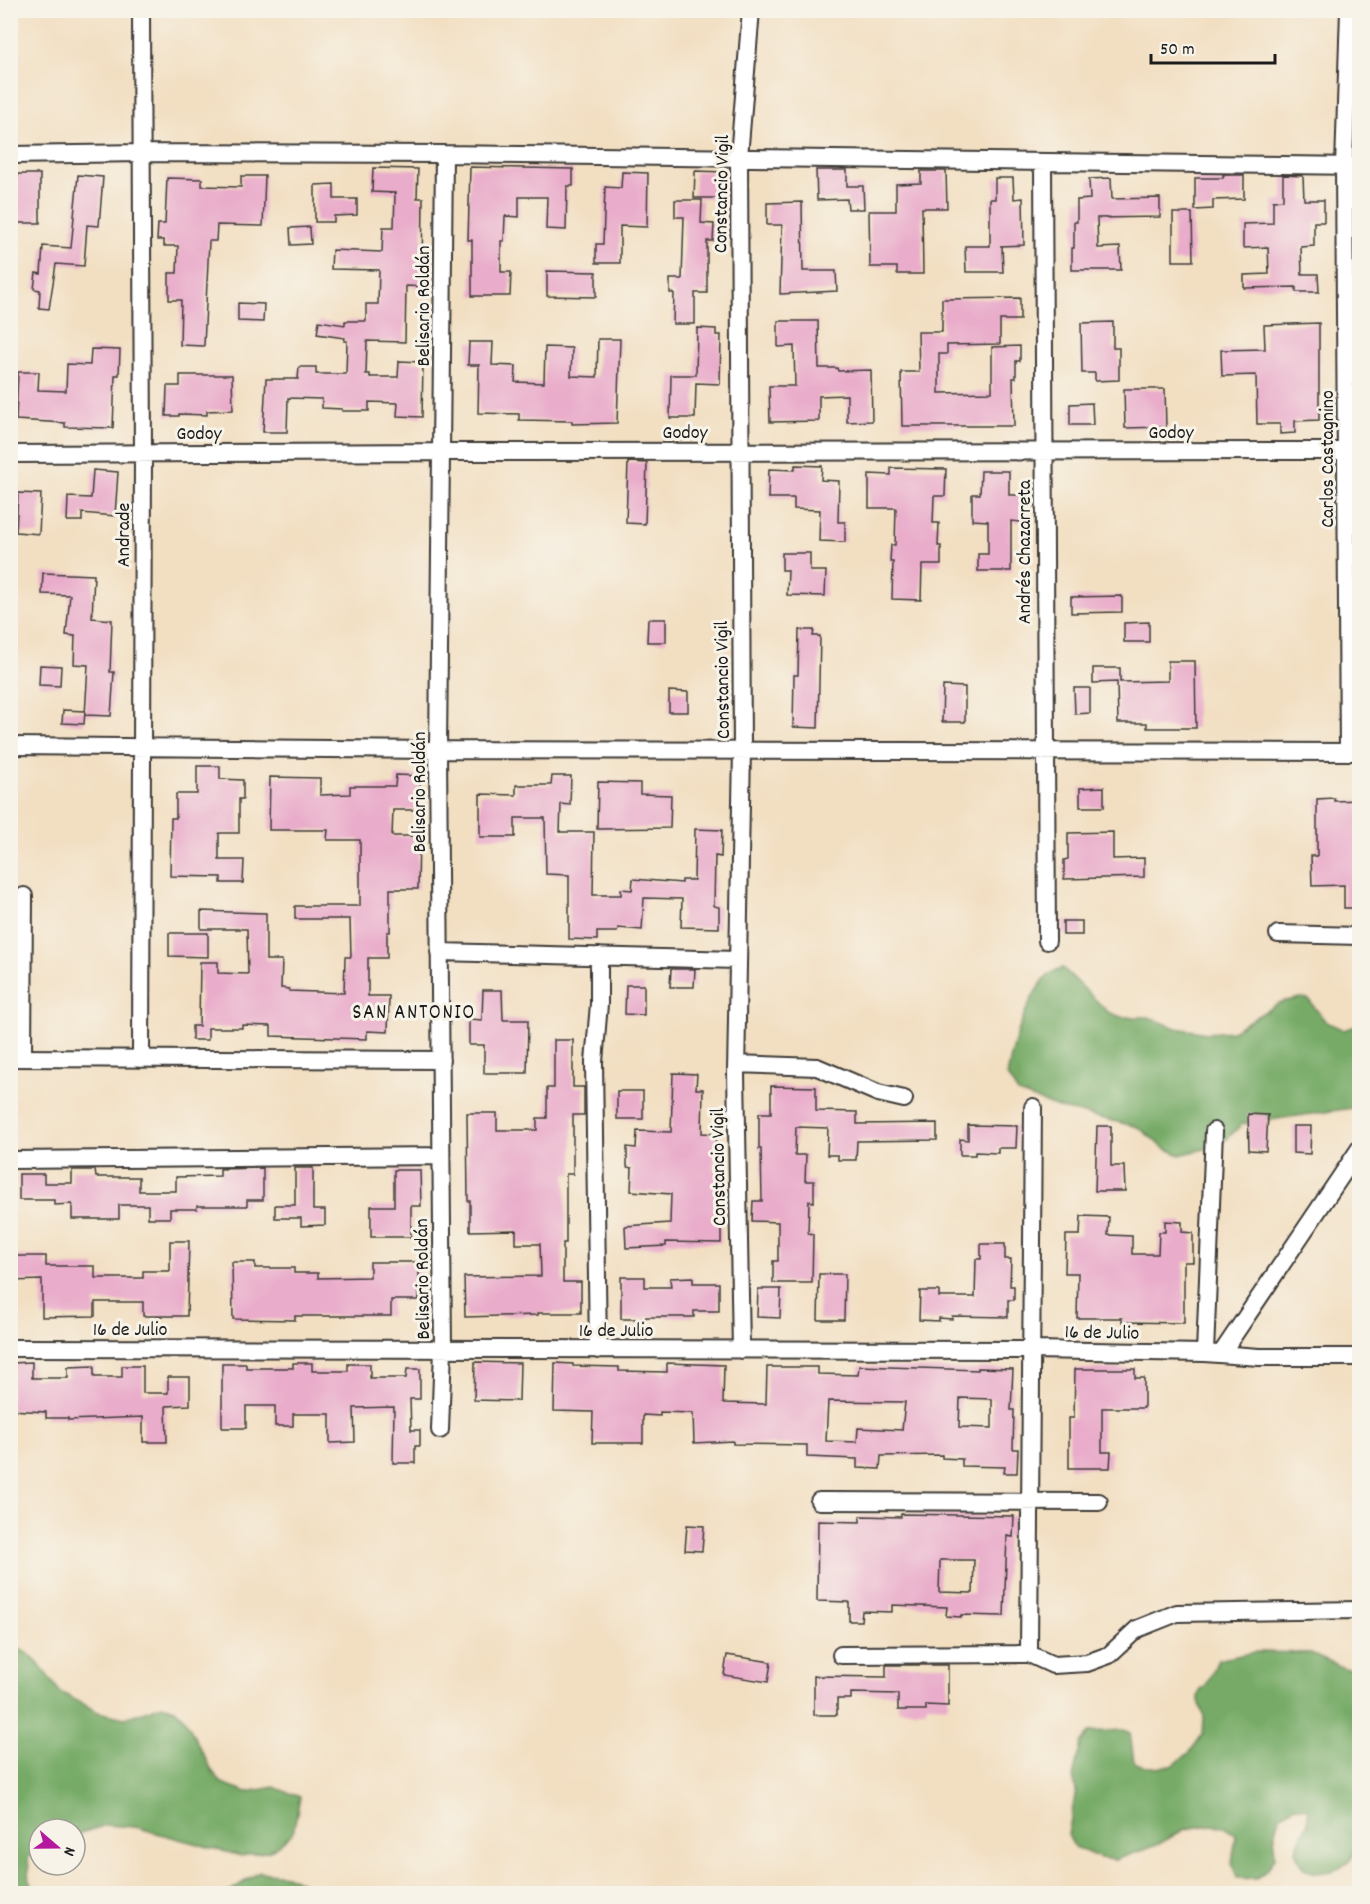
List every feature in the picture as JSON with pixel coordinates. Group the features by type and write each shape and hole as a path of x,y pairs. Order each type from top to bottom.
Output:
{"street":[{"name":"Andrade","path":"141,10 143,454 141,1059"},
{"name":"Constancio Vigil","path":"741,1350 736,1065 742,750 739,157 751,10"},
{"name":"Carlos Castagnino","path":"1349,10 1352,166 1354,751"},
{"path":"10,155 444,154 1352,166"},
{"name":"Belisario Roldán","path":"440,1430 443,1348 438,750 444,154"},
{"name":"Andrés Chazarreta","path":"1043,162 1047,941"},
{"name":"Godoy","path":"10,454 1353,451"},
{"path":"10,746 438,750 1354,751"},
{"path":"24,896 17,1058 441,1060"},
{"path":"1278,934 1359,936"},
{"path":"439,952 737,960"},
{"path":"598,1350 594,1062 599,1004 599,956"},
{"path":"736,1065 817,1067 878,1093 904,1099"},
{"path":"1029,1654 1033,1107"},
{"path":"1213,1354 1214,1131"},
{"path":"1213,1354 1359,1148"},
{"path":"10,1161 440,1156"},
{"name":"16 de Julio","path":"10,1348 1033,1350 1259,1357 1359,1357"},
{"path":"819,1501 1099,1502"},
{"path":"841,1655 1029,1654 1053,1665 1087,1663 1109,1655 1137,1629 1177,1613 1359,1610"}],"green space":[{"path":"1063,968 1108,1012 1121,1017 1149,1017 1176,1028 1207,1033 1232,1031 1281,1002 1308,999 1326,1022 1344,1030 1359,1025 1359,1107 1242,1124 1221,1145 1180,1155 1164,1148 1138,1127 1058,1108 1018,1093 1007,1076 1018,1031 1041,983 1052,973"},
{"path":"10,1642 34,1658 60,1692 98,1712 125,1718 162,1705 175,1709 185,1719 212,1771 222,1783 247,1792 274,1787 300,1797 293,1833 270,1851 241,1856 135,1827 106,1825 87,1831 87,1817 27,1817 27,1877 30,1877 30,1883 40,1893 11,1893"},
{"path":"1255,1652 1311,1653 1344,1668 1352,1669 1359,1677 1359,1843 1349,1861 1335,1870 1320,1873 1307,1870 1302,1865 1296,1850 1308,1822 1308,1809 1295,1806 1280,1815 1274,1842 1275,1857 1268,1869 1256,1879 1237,1878 1232,1864 1236,1835 1225,1827 1211,1825 1185,1829 1157,1845 1115,1860 1100,1858 1074,1847 1068,1835 1076,1790 1073,1777 1081,1743 1089,1732 1124,1730 1130,1733 1134,1762 1146,1767 1172,1766 1189,1753 1203,1734 1204,1717 1198,1697 1200,1691 1206,1686 1218,1660"},
{"path":"259,1872 287,1875 321,1893 227,1893"}],"building":[{"path":"470,167 573,169 573,186 567,186 566,230 546,229 547,197 519,197 519,217 505,216 504,241 501,241 501,272 511,272 510,296 472,296 472,240 468,240"},
{"path":"373,168 418,169 417,198 423,198 422,271 428,271 427,287 406,286 405,342 367,341 366,374 370,374 370,377 398,377 399,361 423,362 422,417 397,416 398,403 369,402 369,411 342,411 342,409 322,408 322,399 288,398 287,432 263,432 266,379 298,379 299,367 316,367 316,374 346,374 347,341 344,341 345,338 317,334 319,321 345,325 345,321 366,321 366,304 378,304 379,270 331,269 332,250 382,252 383,227 394,227 395,193 372,192"},
{"path":"816,170 847,170 847,186 863,186 864,209 848,209 847,199 817,200"},
{"path":"695,171 726,172 725,198 694,198"},
{"path":"921,171 946,171 947,208 922,208 923,274 897,274 897,267 870,267 869,211 896,211 896,184 921,183"},
{"path":"622,172 648,173 647,227 620,226 620,263 596,263 596,244 603,244 605,187 621,188"},
{"path":"18,174 40,174 40,223 18,223 18,211 10,211 10,177 18,177"},
{"path":"78,175 103,177 99,226 87,225 84,266 56,264 49,309 39,308 40,290 34,289 36,273 41,274 43,246 71,248"},
{"path":"1223,175 1244,175 1244,199 1213,200 1213,209 1195,210 1195,178 1223,178"},
{"path":"1283,175 1303,176 1304,200 1324,200 1324,222 1314,222 1314,246 1301,247 1302,274 1318,274 1319,292 1296,292 1296,287 1244,288 1244,275 1269,274 1268,247 1243,248 1243,224 1273,223 1273,201 1283,200"},
{"path":"241,176 265,176 263,226 217,225 216,241 209,241 204,346 180,345 181,300 169,300 169,273 177,273 178,246 164,246 164,240 157,240 158,224 165,224 167,178 202,179 202,186 241,187"},
{"path":"995,178 1013,178 1014,199 1023,198 1024,245 1000,246 1002,246 1003,272 966,272 965,246 990,246 990,199 995,199"},
{"path":"1111,178 1112,199 1160,198 1160,217 1097,218 1098,248 1120,247 1121,270 1072,270 1077,200 1090,199 1089,179"},
{"path":"334,184 334,199 357,199 357,215 334,216 334,222 315,222 315,185"},
{"path":"675,200 702,200 701,223 714,224 713,241 707,241 707,293 695,293 695,324 673,324 674,293 670,293 670,279 682,279 684,217 675,217"},
{"path":"802,202 803,271 836,271 837,291 780,294 782,225 767,225 767,203"},
{"path":"1173,213 1192,213 1193,261 1173,261"},
{"path":"310,227 311,244 291,245 290,228"},
{"path":"547,271 596,272 596,297 547,296"},
{"path":"1020,298 1020,320 1000,320 1000,344 947,345 947,354 939,354 939,393 992,392 992,347 1020,346 1020,361 1016,361 1016,378 1013,378 1014,426 902,426 901,372 919,372 918,332 942,332 942,299"},
{"path":"238,303 264,304 263,322 238,321"},
{"path":"778,321 818,321 819,368 837,368 838,371 871,370 872,421 847,422 847,395 819,396 819,421 770,422 769,386 795,386 794,346 778,347"},
{"path":"1113,322 1113,348 1119,348 1119,380 1095,381 1095,373 1082,373 1081,323"},
{"path":"1319,323 1319,420 1295,421 1295,433 1280,434 1280,424 1257,424 1256,375 1222,376 1221,350 1265,349 1264,325"},
{"path":"697,328 716,329 716,335 721,335 720,384 696,383 695,418 670,418 671,375 696,375"},
{"path":"598,339 620,339 617,423 572,424 572,421 519,420 519,414 478,413 479,365 468,365 469,342 493,342 492,365 516,366 515,382 544,383 545,347 572,348 571,376 597,377"},
{"path":"91,349 120,350 119,375 115,375 113,428 65,427 65,423 16,420 18,372 39,372 38,390 66,391 67,364 90,365"},
{"path":"180,375 232,375 233,410 207,411 207,415 166,416 167,386 180,386"},
{"path":"1124,389 1165,389 1166,427 1125,428"},
{"path":"1092,403 1093,425 1070,425 1070,404"},
{"path":"628,462 647,463 645,524 626,523"},
{"path":"795,465 822,466 821,480 839,481 838,522 845,522 845,542 819,541 820,510 794,509 794,498 768,498 769,469 795,470"},
{"path":"891,468 946,469 945,496 934,496 933,523 939,523 938,546 941,546 941,565 922,565 921,600 892,599 893,562 890,562 891,545 895,545 896,508 869,508 869,474 891,475"},
{"path":"93,470 118,472 115,516 82,513 82,521 67,521 68,497 91,498"},
{"path":"981,471 1009,471 1009,495 1022,495 1021,522 1011,521 1011,571 978,571 978,554 988,554 988,521 972,520 972,494 980,494"},
{"path":"18,493 41,494 39,534 16,532"},
{"path":"782,553 810,553 810,571 826,571 825,596 787,595 788,570 782,570"},
{"path":"43,573 94,575 92,618 112,620 110,672 114,672 111,716 85,715 88,665 74,664 75,636 66,635 70,595 42,594"},
{"path":"1122,596 1122,612 1071,613 1071,597"},
{"path":"648,619 666,619 666,642 647,642"},
{"path":"1149,622 1149,642 1124,642 1124,623"},
{"path":"799,630 814,630 813,636 820,636 818,728 793,727 794,675 798,675"},
{"path":"1168,661 1195,661 1196,728 1147,728 1147,723 1118,723 1117,682 1093,683 1093,668 1120,668 1120,682 1168,681"},
{"path":"40,665 61,666 60,686 39,685"},
{"path":"943,686 965,687 965,722 942,722"},
{"path":"1074,688 1090,688 1090,713 1075,714"},
{"path":"669,691 688,692 688,712 669,712"},
{"path":"63,710 85,711 84,724 62,723"},
{"path":"197,766 220,766 220,779 243,780 243,799 239,799 239,833 219,833 219,860 244,860 243,883 221,883 221,877 170,876 171,818 176,818 176,794 197,794"},
{"path":"396,775 420,776 420,810 393,810 392,836 419,836 418,889 390,889 390,932 387,932 387,958 368,958 368,996 389,996 388,1032 367,1031 367,1039 271,1036 271,1026 242,1025 242,1028 208,1028 208,1040 192,1040 192,1026 199,1026 200,962 218,962 218,973 248,974 247,929 201,929 201,911 266,913 266,960 282,960 281,988 289,989 289,991 344,993 345,957 351,957 350,919 295,919 295,906 360,906 360,840 327,840 328,830 269,830 270,777 320,778 320,795 350,794 350,786 395,786"},
{"path":"552,776 571,776 570,805 561,804 560,832 594,832 593,895 621,895 621,889 632,890 633,879 682,883 682,880 694,880 695,829 722,830 721,857 715,856 714,906 719,907 719,928 681,927 682,899 644,898 642,930 618,928 617,932 597,932 597,940 569,939 569,875 546,874 545,818 515,818 515,837 480,837 480,794 516,795 516,785 551,785"},
{"path":"598,782 640,783 640,794 671,795 670,828 597,829"},
{"path":"1104,787 1104,807 1080,807 1080,788"},
{"path":"1334,798 1334,801 1359,800 1359,908 1344,908 1344,885 1312,886 1311,856 1317,856 1317,799"},
{"path":"1113,832 1113,859 1144,858 1144,877 1064,879 1064,860 1068,859 1068,833"},
{"path":"1063,921 1082,921 1082,935 1063,935"},
{"path":"169,933 208,933 208,957 169,956"},
{"path":"671,969 695,969 694,987 670,987"},
{"path":"626,985 644,985 644,1015 625,1014"},
{"path":"483,990 502,990 503,1020 528,1020 527,1073 484,1073 484,1045 469,1045 469,1019 482,1020"},
{"path":"554,1040 573,1040 573,1087 584,1087 584,1115 573,1115 573,1174 566,1174 566,1243 563,1243 563,1282 581,1282 581,1313 465,1317 464,1277 541,1276 540,1244 516,1244 516,1230 470,1231 467,1113 497,1113 497,1130 537,1130 537,1118 547,1118 547,1088 554,1088"},
{"path":"673,1073 697,1074 696,1089 703,1089 702,1133 716,1134 714,1169 719,1169 718,1223 721,1223 721,1243 666,1242 666,1246 626,1248 625,1226 670,1223 671,1194 631,1191 632,1168 627,1167 627,1147 636,1148 637,1131 671,1132"},
{"path":"771,1086 816,1087 816,1111 857,1112 857,1124 937,1123 937,1140 857,1141 856,1160 838,1160 838,1155 827,1155 828,1128 796,1127 795,1155 806,1155 805,1181 814,1181 814,1202 809,1201 808,1233 813,1234 812,1283 773,1283 773,1261 778,1261 778,1222 752,1221 753,1201 762,1201 759,1113 771,1113"},
{"path":"617,1091 643,1091 643,1119 617,1119"},
{"path":"1248,1114 1268,1115 1266,1151 1249,1150"},
{"path":"968,1125 1017,1126 1016,1148 998,1148 998,1153 975,1152 975,1155 960,1155 960,1139 968,1140"},
{"path":"1097,1126 1111,1126 1111,1166 1124,1166 1125,1191 1095,1191"},
{"path":"1293,1126 1311,1126 1310,1154 1293,1153"},
{"path":"263,1168 263,1200 247,1200 247,1206 197,1206 197,1209 170,1209 170,1218 148,1218 148,1205 119,1205 119,1219 72,1219 72,1204 54,1205 54,1200 19,1200 19,1174 44,1174 44,1183 72,1183 72,1170 95,1170 96,1177 139,1177 139,1191 176,1191 176,1177 220,1176 220,1169"},
{"path":"295,1168 313,1168 313,1210 325,1210 325,1225 301,1226 301,1218 275,1218 275,1205 295,1205"},
{"path":"394,1170 420,1170 421,1206 411,1206 411,1237 371,1237 371,1206 394,1206"},
{"path":"1081,1216 1109,1217 1108,1235 1132,1236 1132,1254 1158,1254 1159,1232 1165,1232 1165,1221 1182,1222 1182,1232 1193,1233 1193,1262 1184,1262 1184,1323 1122,1322 1122,1318 1077,1318 1078,1273 1065,1273 1066,1235 1080,1235"},
{"path":"170,1241 189,1241 187,1316 143,1316 143,1302 95,1302 95,1316 42,1317 42,1280 10,1281 10,1256 46,1256 46,1266 95,1266 95,1278 143,1278 143,1271 170,1271"},
{"path":"981,1244 1005,1244 1005,1259 1011,1259 1010,1286 1014,1286 1014,1300 1008,1300 1008,1317 952,1316 952,1319 939,1318 939,1321 919,1320 920,1291 939,1291 939,1297 975,1297 976,1259 981,1259"},
{"path":"232,1262 255,1262 255,1268 294,1268 294,1273 318,1273 318,1278 370,1277 370,1262 419,1262 419,1300 391,1300 391,1316 295,1316 295,1320 233,1319"},
{"path":"819,1274 845,1274 844,1320 818,1320"},
{"path":"621,1277 645,1277 645,1287 671,1287 670,1278 693,1277 693,1283 719,1283 719,1311 694,1311 694,1317 621,1319"},
{"path":"758,1289 781,1289 780,1318 757,1317"},
{"path":"32,1362 32,1378 68,1378 68,1367 94,1366 94,1377 122,1377 122,1366 143,1366 143,1393 168,1393 168,1377 190,1377 190,1405 166,1406 167,1442 143,1442 143,1417 68,1420 68,1418 46,1418 46,1412 10,1410 12,1363"},
{"path":"475,1362 520,1363 519,1401 474,1400"},
{"path":"293,1363 312,1363 312,1371 348,1371 348,1364 370,1364 370,1378 406,1378 407,1369 420,1369 420,1399 410,1399 411,1430 420,1430 420,1446 415,1446 415,1463 393,1463 394,1407 354,1408 355,1442 330,1443 330,1414 293,1414 293,1426 275,1426 275,1406 246,1406 246,1428 222,1428 222,1364 246,1364 246,1368 293,1368"},
{"path":"555,1363 573,1364 573,1366 619,1367 619,1371 667,1372 667,1363 724,1365 723,1403 766,1404 767,1367 818,1367 818,1374 858,1375 859,1366 1013,1369 1011,1410 1014,1410 1013,1449 1018,1449 1017,1473 1004,1473 1005,1467 962,1466 962,1459 942,1458 942,1455 881,1456 880,1469 857,1468 857,1459 807,1457 807,1445 733,1444 733,1441 694,1443 693,1413 660,1412 660,1416 643,1415 643,1443 592,1443 593,1412 554,1411","holes":["960,1398 992,1399 992,1428 959,1427","828,1401 905,1402 902,1430 858,1428 857,1442 826,1441"]},
{"path":"1075,1369 1135,1369 1135,1378 1144,1378 1144,1408 1102,1408 1102,1452 1111,1452 1110,1468 1069,1468 1069,1418 1074,1418"},
{"path":"901,1514 1014,1516 1013,1537 1007,1536 1004,1616 946,1616 947,1607 892,1605 892,1612 862,1611 861,1621 849,1621 849,1602 817,1601 818,1521 860,1522 860,1516 901,1517","holes":["940,1560 974,1560 973,1593 939,1592"]},
{"path":"687,1525 704,1526 702,1551 685,1550"},
{"path":"727,1655 771,1662 768,1682 724,1675"},
{"path":"886,1665 948,1665 948,1706 926,1705 926,1710 898,1710 898,1694 851,1693 851,1699 837,1699 837,1715 814,1715 814,1676 886,1677"}],"district":[{"name":"SAN ANTONIO","path":"414,1011"}]}
